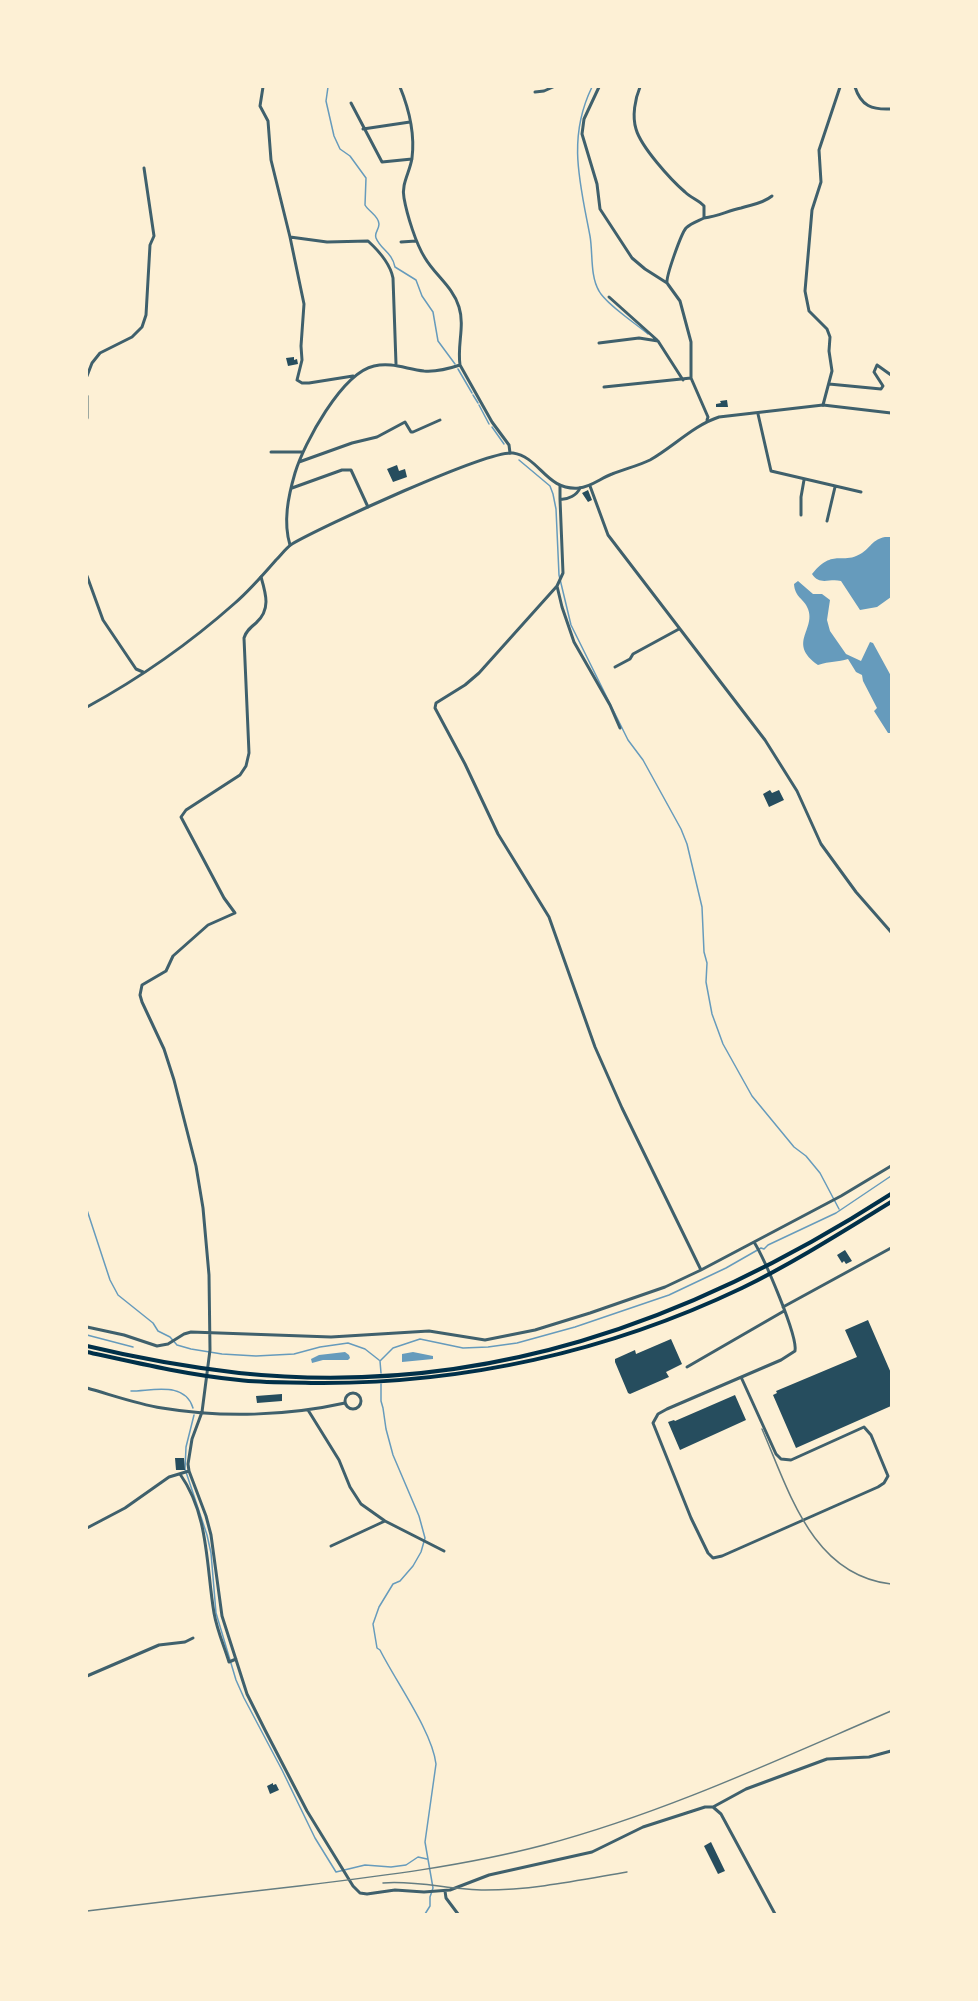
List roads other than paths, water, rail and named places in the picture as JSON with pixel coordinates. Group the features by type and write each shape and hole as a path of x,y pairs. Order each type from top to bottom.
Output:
{"main road":[{"path":"87,1346 144,1358 270,1375 387,1376 493,1363 576,1343 660,1316 766,1267 823,1236 891,1194"},
{"path":"87,1352 206,1376 270,1382 387,1382 493,1369 577,1350 637,1331 709,1302 769,1275 891,1202"}],"street":[{"path":"263,87 260,106 268,122 270,160 304,304 302,360 297,380 309,383 353,376 373,366 396,364 422,371 435,371 460,365"},
{"path":"400,87 406,101 410,122 412,159 405,179 403,196 416,241 425,260 450,290 460,309 462,329 459,347 460,365 492,422 509,445 510,453"},
{"path":"535,92 554,87"},
{"path":"599,87 584,119 582,134 597,184 600,209 632,258 667,283 680,301 688,329 692,378 707,419"},
{"path":"640,87 635,100 635,128 664,172 704,206 704,218"},
{"path":"822,405 832,371 829,351 830,337 827,329 809,311 804,291 812,210 822,177 819,150 840,87"},
{"path":"855,87 864,104 874,109 891,109"},
{"path":"351,103 382,162 412,159"},
{"path":"363,129 410,122"},
{"path":"87,376 92,363 100,353 132,337 145,322 150,245 154,236 144,168"},
{"path":"667,283 666,276 684,231 690,225 704,218 721,216 742,207 753,207 772,196"},
{"path":"290,237 327,242 368,241 381,255 389,266 393,278 396,364"},
{"path":"401,242 416,241"},
{"path":"609,297 658,341 683,380"},
{"path":"599,343 639,338 658,341"},
{"path":"829,384 881,389 883,386 874,372 877,365 891,375"},
{"path":"290,545 286,531 291,489 299,462 338,393 353,376"},
{"path":"604,387 692,378"},
{"path":"87,396 87,418"},
{"path":"87,707 190,641 236,602 290,545 368,507 493,456 510,453 520,456 560,486 580,488 590,486 610,474 647,462 707,419 822,405 891,413"},
{"path":"758,414 771,471 861,492"},
{"path":"299,462 352,443 377,437 405,422 413,432 440,420"},
{"path":"271,453 303,452"},
{"path":"291,489 342,470 351,470 368,507"},
{"path":"801,515 804,480"},
{"path":"560,486 562,577 479,673 465,685 436,703 436,711 465,764 498,834 549,917 595,1047 701,1270"},
{"path":"590,486 608,535 765,740 784,768 821,844 836,867 891,933"},
{"path":"827,522 835,487"},
{"path":"560,499 568,499 580,488"},
{"path":"87,576 103,620 136,669 142,672"},
{"path":"233,1660 229,1662 214,1614 203,1528 185,1473 188,1454 202,1412 210,1358 211,1332 206,1238 196,1166 164,1049 140,995 142,985 166,971 173,956 208,925 235,913 224,898 180,817 186,810 240,775 246,766 249,748 244,638 246,632 266,613 261,577"},
{"path":"558,584 564,614 574,642 610,705 620,728"},
{"path":"615,667 633,654 679,629"},
{"path":"87,1327 124,1335 152,1346 168,1344 191,1332 331,1337 429,1330 485,1340 535,1330 665,1287 755,1244 891,1166"},
{"path":"741,1377 776,1454 781,1459 791,1460 864,1427 871,1435 888,1476 879,1487 722,1557 713,1558 708,1553 692,1518 653,1423 657,1414 667,1409 741,1377 788,1357 795,1350 796,1345 783,1309 755,1244"},
{"path":"687,1367 891,1248"},
{"path":"87,1388 162,1408 233,1414 308,1410 345,1403"},
{"path":"352,1393 358,1394 361,1400 360,1406 355,1409 349,1408 345,1403 347,1396 352,1393"},
{"path":"308,1410 339,1460 356,1497 366,1509 444,1551"},
{"path":"87,1528 125,1508 169,1477 185,1473"},
{"path":"185,1473 206,1516 211,1535 222,1616 233,1660 249,1699 308,1810 356,1889 363,1894 402,1890 445,1891 489,1875 592,1852 652,1824 705,1807 713,1807 746,1789 827,1759 869,1757 891,1751"},
{"path":"332,1546 385,1521"},
{"path":"87,1676 159,1645 185,1642 193,1638"},
{"path":"713,1807 721,1814 775,1914"},
{"path":"445,1891 446,1898 458,1914"}],"water":[{"path":"891,537 891,597 877,607 860,610 841,581 822,581 812,574 826,561 855,557 877,540"},
{"path":"798,581 813,594 822,594 830,600 827,620 830,631 846,654 861,661 870,642 873,643 891,676 891,733 888,733 874,711 877,708 862,675 856,672 848,659 818,665 804,650 803,643 809,617 806,605 795,589 794,584"},
{"path":"345,1352 349,1355 348,1360 323,1360 312,1363 311,1359 319,1355"},
{"path":"413,1352 433,1356 433,1359 402,1362 402,1354"}],"waterway":[{"path":"328,87 326,101 334,136 340,149 350,156 366,178 365,205 379,221 376,238 395,267 416,280 422,296 433,312 438,341 455,364"},
{"path":"592,87 580,124 578,161 594,278 599,291 608,302 648,334"},
{"path":"458,369 472,393"},
{"path":"473,395 478,403"},
{"path":"479,405 489,424"},
{"path":"492,427 504,444"},
{"path":"519,460 550,486 553,494 556,509 559,575 571,625 628,740 643,760 687,844 702,907 704,952 707,963 706,982 712,1014 723,1044 752,1096 794,1147 806,1156 820,1173 839,1209"},
{"path":"381,1373 380,1361 393,1348 420,1339 463,1348 517,1343 575,1327 669,1295 836,1213 891,1176"},
{"path":"87,1210 110,1280 118,1295 177,1345 222,1354 256,1356 294,1354 348,1343 365,1349 379,1360"},
{"path":"87,1335 133,1347"},
{"path":"381,1384 381,1401 393,1455 419,1516 425,1538 421,1552 413,1566 400,1581 393,1584 379,1607 373,1624 377,1648 421,1722 436,1764 425,1842 433,1888 430,1906 425,1914"},
{"path":"131,1391 158,1389 175,1391 183,1394 193,1408"},
{"path":"194,1415 186,1447 185,1469 211,1553 216,1613 236,1680 315,1838 336,1872 365,1865 391,1867 406,1865 418,1857 427,1859"}],"railway":[{"path":"762,1429 794,1503 807,1526 823,1547 841,1565 864,1577 891,1584"},
{"path":"87,1911 392,1874 453,1865 544,1845 589,1832 676,1801 891,1711"},
{"path":"383,1883 396,1882 472,1890 503,1890 627,1872"}]}
